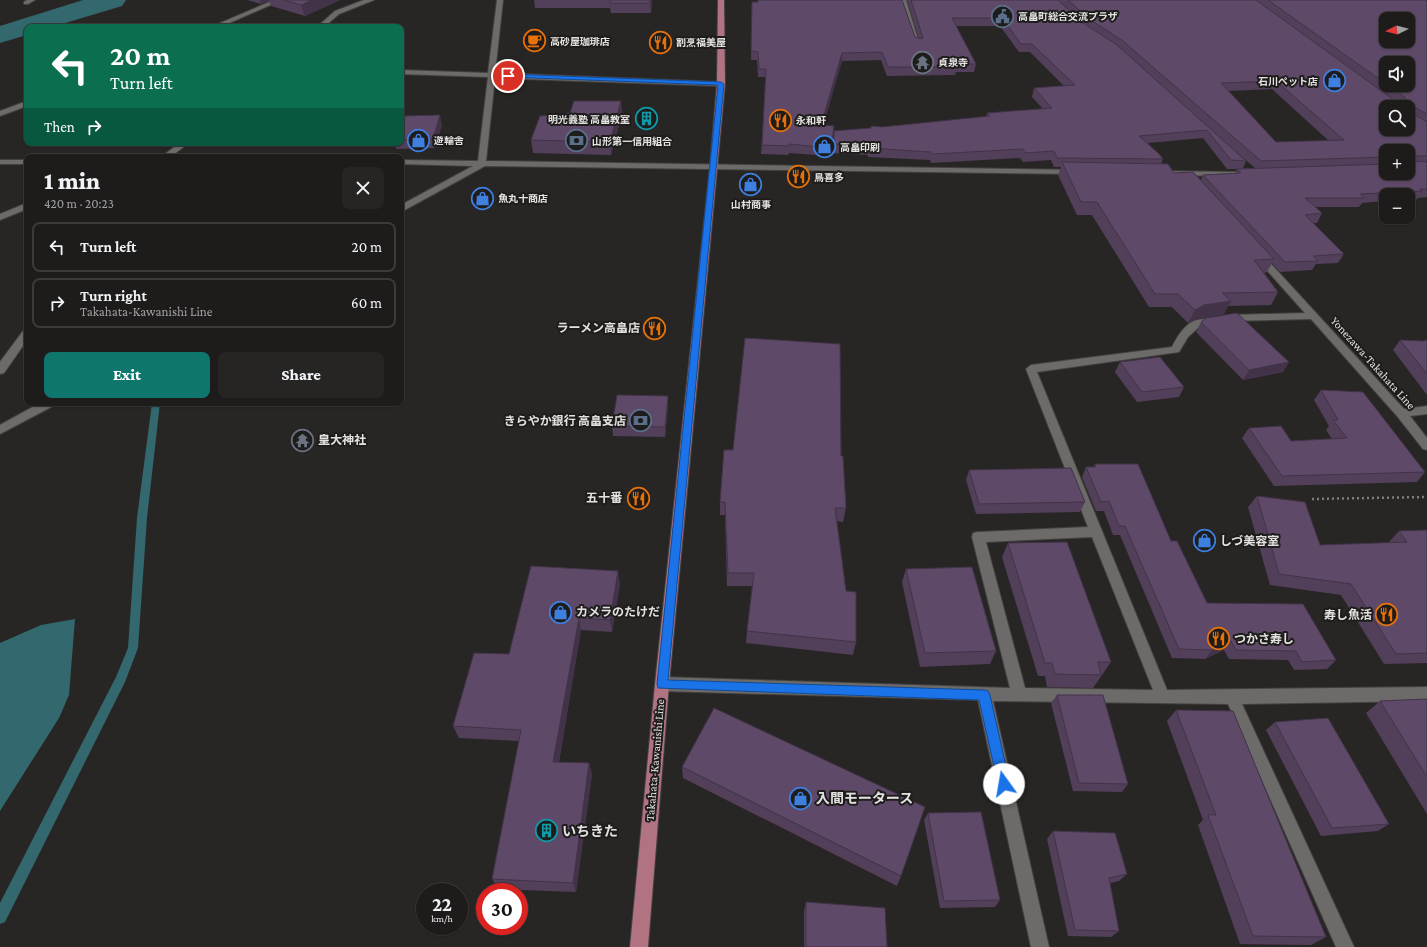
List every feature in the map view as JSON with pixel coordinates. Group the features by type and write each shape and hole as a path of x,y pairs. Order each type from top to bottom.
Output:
{"main road":[{"name":"Takahata-Kawanishi Line","path":"639,947 662,684 714,166 721,84 721,0"}],"street":[{"path":"221,24 279,0"},
{"path":"322,24 328,17 339,10 371,0"},
{"path":"482,164 493,75 500,0"},
{"path":"903,0 918,45"},
{"path":"404,72 721,84"},
{"path":"0,114 24,104"},
{"path":"169,154 181,146"},
{"path":"0,162 24,162"},
{"path":"404,162 1087,172"},
{"path":"404,207 482,164"},
{"path":"1151,173 1246,174"},
{"path":"1183,173 1193,185"},
{"path":"0,217 24,207"},
{"name":"Yonezawa-Takahata Line","path":"1251,248 1315,316 1401,413 1427,446"},
{"path":"1163,697 1031,369 1175,350 1184,335 1197,323 1229,318 1315,316"},
{"path":"0,370 24,337"},
{"path":"0,430 44,406"},
{"path":"1401,413 1427,410"},
{"path":"1019,695 978,537 1096,532"},
{"path":"662,684 984,695 1232,697 1427,694"},
{"path":"984,695 1040,947"},
{"path":"1232,697 1345,947"}],"path":[{"path":"1312,499 1427,497"}],"water":[{"path":"75,619 69,695 59,718 0,811 0,643 41,625"}],"building":[{"path":"284,0 312,0 301,5"},
{"path":"610,0 650,0 650,3 610,3"},
{"path":"758,0 902,0 915,37 922,39 923,38 911,0 1058,0 1083,23 1117,45 1246,161 1231,160 1207,130 1139,136 1163,159 1057,158 1054,151 1025,153 1023,149 933,154 931,152 834,144 834,131 871,128 871,126 882,127 990,116 987,113 1052,108 1034,88 1075,85 1032,44 1021,44 1002,18 952,18 976,64 955,64 957,67 888,67 882,52 842,53 821,125 834,126 831,148 789,144 789,146 762,145 766,69 759,69 758,52 751,51 752,2 758,2"},
{"path":"1068,0 1256,0 1379,89 1379,92 1383,92 1394,100 1379,100 1379,136 1415,136 1415,115 1427,122 1427,156 1415,156 1415,144 1379,144 1379,157 1261,161 1123,41 1089,19","holes":["1276,81 1344,140 1276,142 1221,83"]},
{"path":"1268,0 1427,0 1427,114 1415,108 1415,100 1405,100 1405,97 1398,92 1415,92 1415,56 1379,56 1379,79"},
{"path":"574,101 621,101 610,142 531,140 540,116 570,113"},
{"path":"440,115 433,139 404,140 404,116"},
{"path":"1415,161 1427,162 1427,189 1420,189 1422,191 1415,191 1415,188 1379,188 1379,193 1360,194 1364,198 1305,198 1322,213 1305,215 1344,254 1313,256 1318,261 1285,262 1203,175 1241,173 1237,169 1379,164 1379,180 1415,180"},
{"path":"1062,162 1168,164 1174,173 1193,172 1274,259 1254,260 1278,292 1222,293 1231,301 1204,305 1195,310 1178,294 1155,294 1097,202 1081,202"},
{"path":"1237,313 1289,362 1249,370 1201,322 1206,318"},
{"path":"745,338 840,344 841,456 843,456 846,508 835,508 846,591 856,592 856,642 747,631 754,573 728,573 725,502 720,502 724,450 733,450"},
{"path":"1400,340 1427,340 1427,374"},
{"path":"1160,357 1184,387 1142,392 1120,362"},
{"path":"1321,390 1363,392 1425,472 1282,476 1249,428 1281,426 1291,441 1347,438 1333,420 1338,420"},
{"name":"きらやか銀行 高畠支店","path":"617,395 668,396 665,427 612,426"},
{"path":"1095,464 1138,464 1171,541 1177,541 1207,603 1303,604 1336,660 1302,662 1296,651 1236,650 1231,641 1212,650 1179,649 1125,526 1119,526 1109,501 1101,502 1086,467 1096,467"},
{"path":"1071,468 1085,502 979,504 969,470"},
{"path":"1257,496 1305,502 1320,545 1407,542 1399,531 1427,530 1427,653 1396,654 1351,584 1279,574"},
{"path":"1067,542 1111,662 1098,662 1101,675 1055,674 1052,663 1045,663 1008,543"},
{"path":"531,566 618,571 610,620 579,618 553,762 589,763 573,883 492,879 521,730 453,726 474,653 509,654"},
{"path":"972,567 996,651 925,653 906,569"},
{"path":"1057,695 1103,695 1128,784 1079,783"},
{"path":"1427,699 1427,777 1380,701"},
{"name":"入間モータース","path":"714,708 925,807 901,876 682,767"},
{"path":"1176,710 1233,711 1326,937 1253,936 1208,815 1216,815"},
{"path":"1328,718 1389,824 1332,828 1275,722"},
{"path":"981,812 1000,900 944,901 928,813"},
{"path":"1053,831 1115,833 1127,874 1109,878 1119,931 1075,930"},
{"path":"806,902 885,908 887,947 806,947"}],"waterway":[{"path":"34,24 113,0"},
{"path":"0,35 24,27"},
{"path":"0,917 121,679 133,648 142,518 156,406"}],"place":[{"name":"高畠町総合交流プラザ","path":"1002,16"},
{"name":"高砂屋珈琲店","path":"535,41"},
{"name":"割烹福美屋","path":"661,42"},
{"name":"貞泉寺","path":"922,62"},
{"name":"石川ペット店","path":"1334,81"},
{"name":"明光義塾 高畠教室","path":"646,119"},
{"name":"永和軒","path":"781,120"},
{"name":"遊輪舎","path":"419,140"},
{"name":"山形第一信用組合","path":"576,141"},
{"name":"高畠印刷","path":"824,147"},
{"name":"鳥喜多","path":"798,177"},
{"name":"山村商事","path":"751,184"},
{"name":"魚丸十商店","path":"482,198"},
{"name":"ラーメン高畠店","path":"655,328"},
{"name":"きらやか銀行 高畠支店","path":"641,421"},
{"name":"皇大神社","path":"303,440"},
{"name":"五十番","path":"638,498"},
{"name":"しづ美容室","path":"1204,541"},
{"name":"カメラのたけだ","path":"560,612"},
{"name":"寿し魚活","path":"1387,615"},
{"name":"つかさ寿し","path":"1218,639"},
{"name":"入間モータース","path":"800,798"},
{"name":"いちきた","path":"546,831"}],"route":[{"path":"508,76 721,84 662,684 984,695 1004,784"}]}
